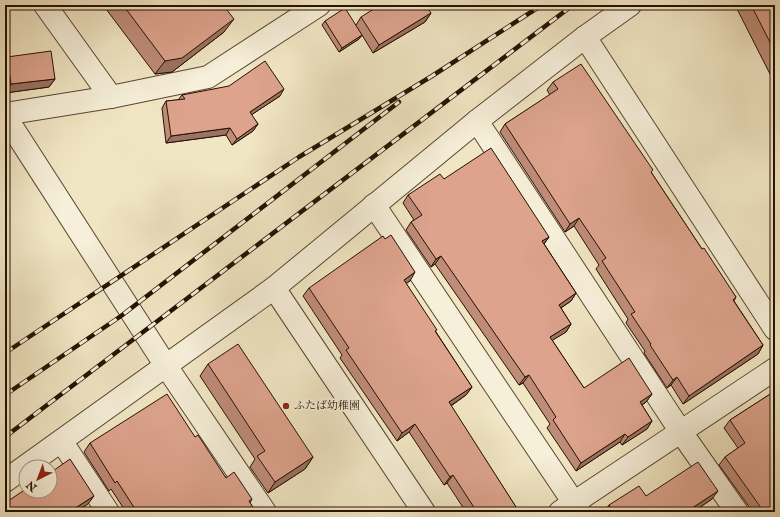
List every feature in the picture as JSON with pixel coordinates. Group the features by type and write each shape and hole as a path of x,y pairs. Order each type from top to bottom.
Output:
{"street":[{"path":"45,5 110,97"},
{"path":"265,512 166,366 5,115 110,97 208,77 319,5"},
{"path":"5,482 274,288 477,121 585,37 630,5"},
{"path":"585,37 775,329"},
{"path":"477,121 681,432 737,512"},
{"path":"374,205 571,509 681,432 775,369"},
{"path":"274,288 424,512"},
{"path":"62,442 108,512"}],"building":[{"path":"123,5 223,5 234,19 182,58 165,61"},
{"path":"380,5 426,5 431,13 379,45 361,17"},
{"path":"751,5 775,5 775,52"},
{"path":"345,8 362,35 342,48 325,21"},
{"path":"51,51 55,79 11,84 7,57"},
{"path":"265,61 284,89 250,112 258,124 237,139 230,128 171,136 166,101 185,99 182,95 229,86"},
{"path":"581,64 653,170 651,172 702,249 704,248 736,297 733,300 763,345 689,396 677,377 673,380 650,345 651,344 631,314 635,312 602,261 606,258 579,218 570,224 505,124 558,89 553,82"},
{"path":"491,148 549,237 542,241 576,293 559,305 571,324 550,337 584,388 629,358 652,394 640,402 652,421 628,437 625,434 581,463 553,420 556,417 529,375 525,377 441,256 436,259 411,222 422,215 408,195 440,174 444,179"},
{"path":"391,235 415,272 404,280 472,387 449,402 516,507 508,512 477,512 453,475 450,477 415,424 402,433 346,350 349,348 309,288 383,236 385,239"},
{"path":"238,344 313,457 275,482 257,456 265,451 208,364"},
{"path":"775,391 775,512 764,512 725,457 745,443 730,420"},
{"path":"167,394 195,437 198,435 226,478 234,472 252,499 249,501 256,512 137,512 117,481 115,483 90,443"},
{"path":"70,459 94,496 69,512 5,512 5,503 18,494 18,499 58,499 58,467"},
{"path":"698,462 718,491 686,512 614,512 609,505 639,486 646,496"}],"railway":[{"path":"5,353 299,157 432,76 542,5"},
{"path":"5,437 573,5"},
{"path":"5,395 121,316 399,102"}],"place":[{"name":"ふたば幼稚園","path":"286,406"}]}
